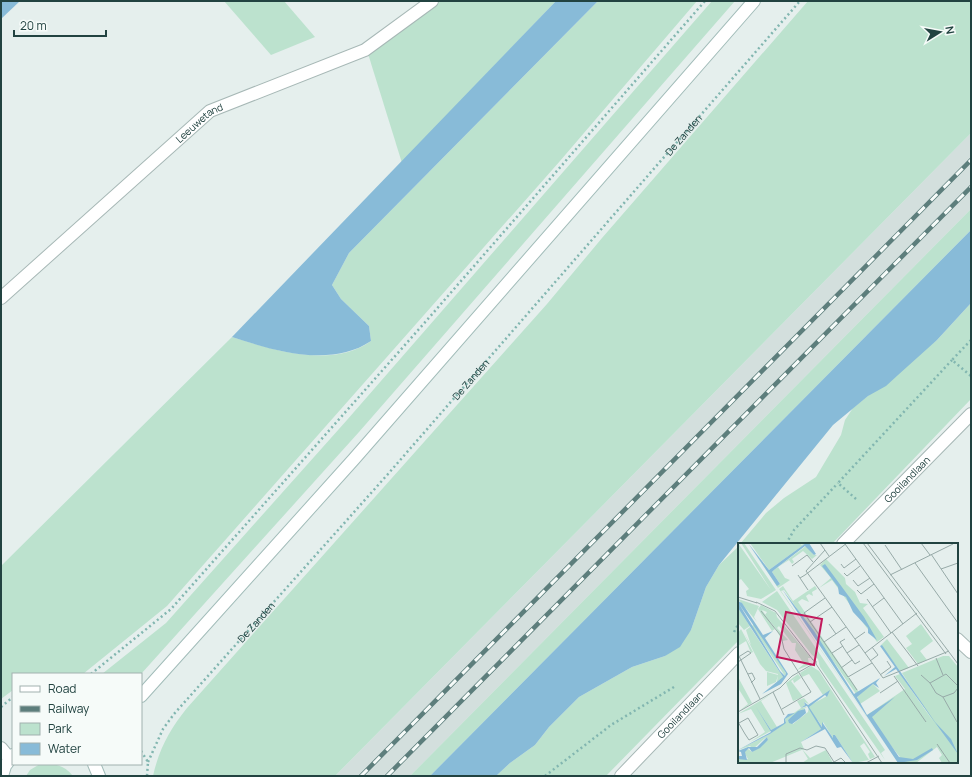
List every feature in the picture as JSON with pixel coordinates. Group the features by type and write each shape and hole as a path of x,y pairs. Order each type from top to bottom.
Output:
{"main road":[{"name":"Leeuwetand","path":"1,298 210,111 365,50 432,1"},
{"path":"142,695 221,609 375,436 754,1"},
{"name":"Gooilandlaan","path":"850,542 872,514 971,414"},
{"path":"958,640 971,652"},
{"name":"Gooilandlaan","path":"621,776 738,654"},
{"path":"1,748 11,757 2,776"},
{"path":"94,765 99,776"}],"path":[{"path":"92,673 171,609 427,320 706,1"},
{"name":"De Zanden","path":"148,762 163,729 174,714 393,468 800,1"},
{"path":"787,543 794,530 971,340"},
{"path":"952,360 971,376"},
{"path":"838,483 872,514"},
{"path":"733,634 738,625"},
{"path":"545,776 611,725 676,686"},
{"path":"1,707 12,698"},
{"path":"142,753 148,762 147,776"}],"shaded area":[{"path":"971,133 971,209 410,776 335,776"}],"green space":[{"path":"224,1 284,1 315,37 271,55"},
{"path":"434,1 556,1 402,163 365,44"},
{"path":"598,1 697,1 560,161 167,606 84,673 12,673 12,691 1,699 1,566 232,337 284,351 321,355 339,354 356,349 371,341 369,326 341,299 332,285 349,253"},
{"path":"712,1 735,1 359,432 142,673 103,673 166,623 347,420"},
{"path":"808,1 971,1 971,133 335,776 153,776 158,757 166,740 175,724 187,708 547,304 602,238"},
{"path":"971,209 971,230 430,776 410,776"},
{"path":"971,303 971,399 833,543 741,543 766,513 784,498 816,477 841,435 845,420 853,408 937,340"},
{"path":"738,547 738,641 606,776 496,776 510,763 535,745 549,727 579,697 632,667 665,656 691,630 706,587 719,565"},
{"path":"38,765 54,765 66,769 73,776 26,776 30,770"}],"water":[{"path":"1,1 20,1 1,19"},
{"path":"556,1 598,1 349,253 332,285 341,299 369,326 371,341 355,349 338,354 321,355 284,352 232,337"},
{"path":"971,230 971,303 937,340 886,386 868,396 833,425 719,565 706,587 691,630 680,647 665,656 632,667 579,697 549,727 535,745 510,763 496,776 430,776"}],"railway":[{"path":"361,776 971,160"},
{"path":"387,776 971,187"}]}
